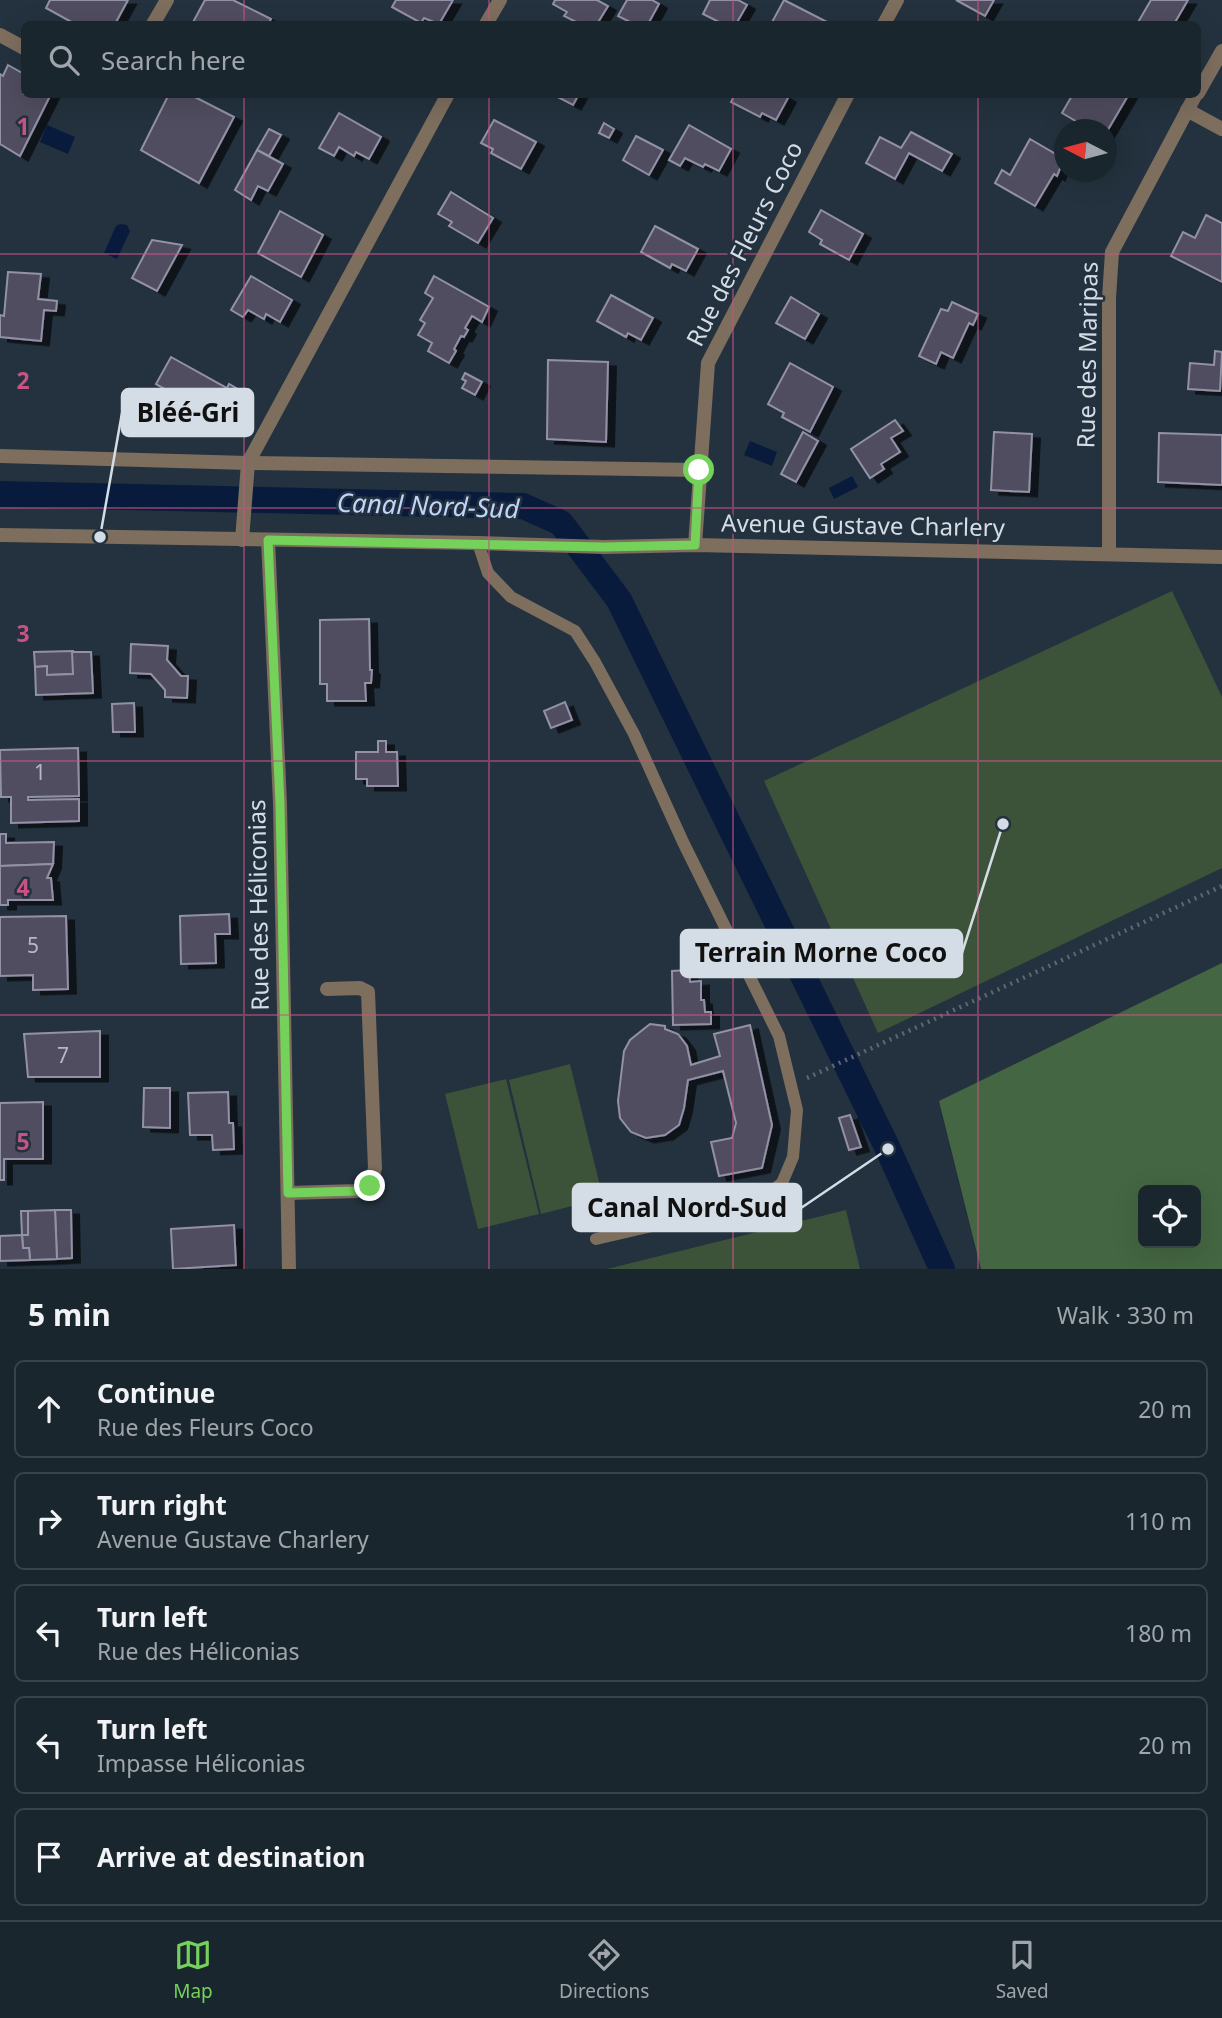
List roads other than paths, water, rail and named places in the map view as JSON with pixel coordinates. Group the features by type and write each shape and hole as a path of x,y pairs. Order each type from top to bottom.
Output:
{"street":[{"path":"155,21 167,0"},
{"path":"488,21 499,0"},
{"path":"886,21 897,0"},
{"path":"0,34 21,46"},
{"name":"Rue des Maripas","path":"1201,87 1222,51"},
{"path":"243,534 248,469 446,98"},
{"name":"Rue des Fleurs Coco","path":"696,538 696,505 708,363 846,98"},
{"name":"Rue des Maripas","path":"1109,554 1109,298 1112,252 1194,98"},
{"path":"1187,110 1222,129"},
{"path":"0,456 248,469 699,470"},
{"name":"Avenue Gustave Charlery","path":"0,535 243,534 268,540 604,547 696,538 1222,557"},
{"name":"Rue des Héliconias","path":"268,540 280,804 289,1269"},
{"path":"288,1193 357,1191 370,1186 374,1168 368,992 360,988 327,989"}],"lane":[{"path":"478,543 488,573 511,597 575,631 595,662 634,734 689,854 779,1036 797,1110 793,1157 782,1183 760,1200 596,1239"}],"water":[{"path":"47,125 75,137 68,154 40,142"},
{"path":"127,225 130,231 117,259 104,253 116,226"},
{"path":"750,441 777,452 772,466 744,455"},
{"path":"852,476 858,487 834,499 829,488"}],"waterway":[{"name":"Canal Nord-Sud","path":"0,494 523,506 561,523 619,600 888,1149 942,1269"}],"place":[{"name":"Bléé-Gri","path":"100,537"},
{"name":"Terrain Morne Coco","path":"1003,824"},
{"name":"Canal Nord-Sud","path":"888,1149"}]}
